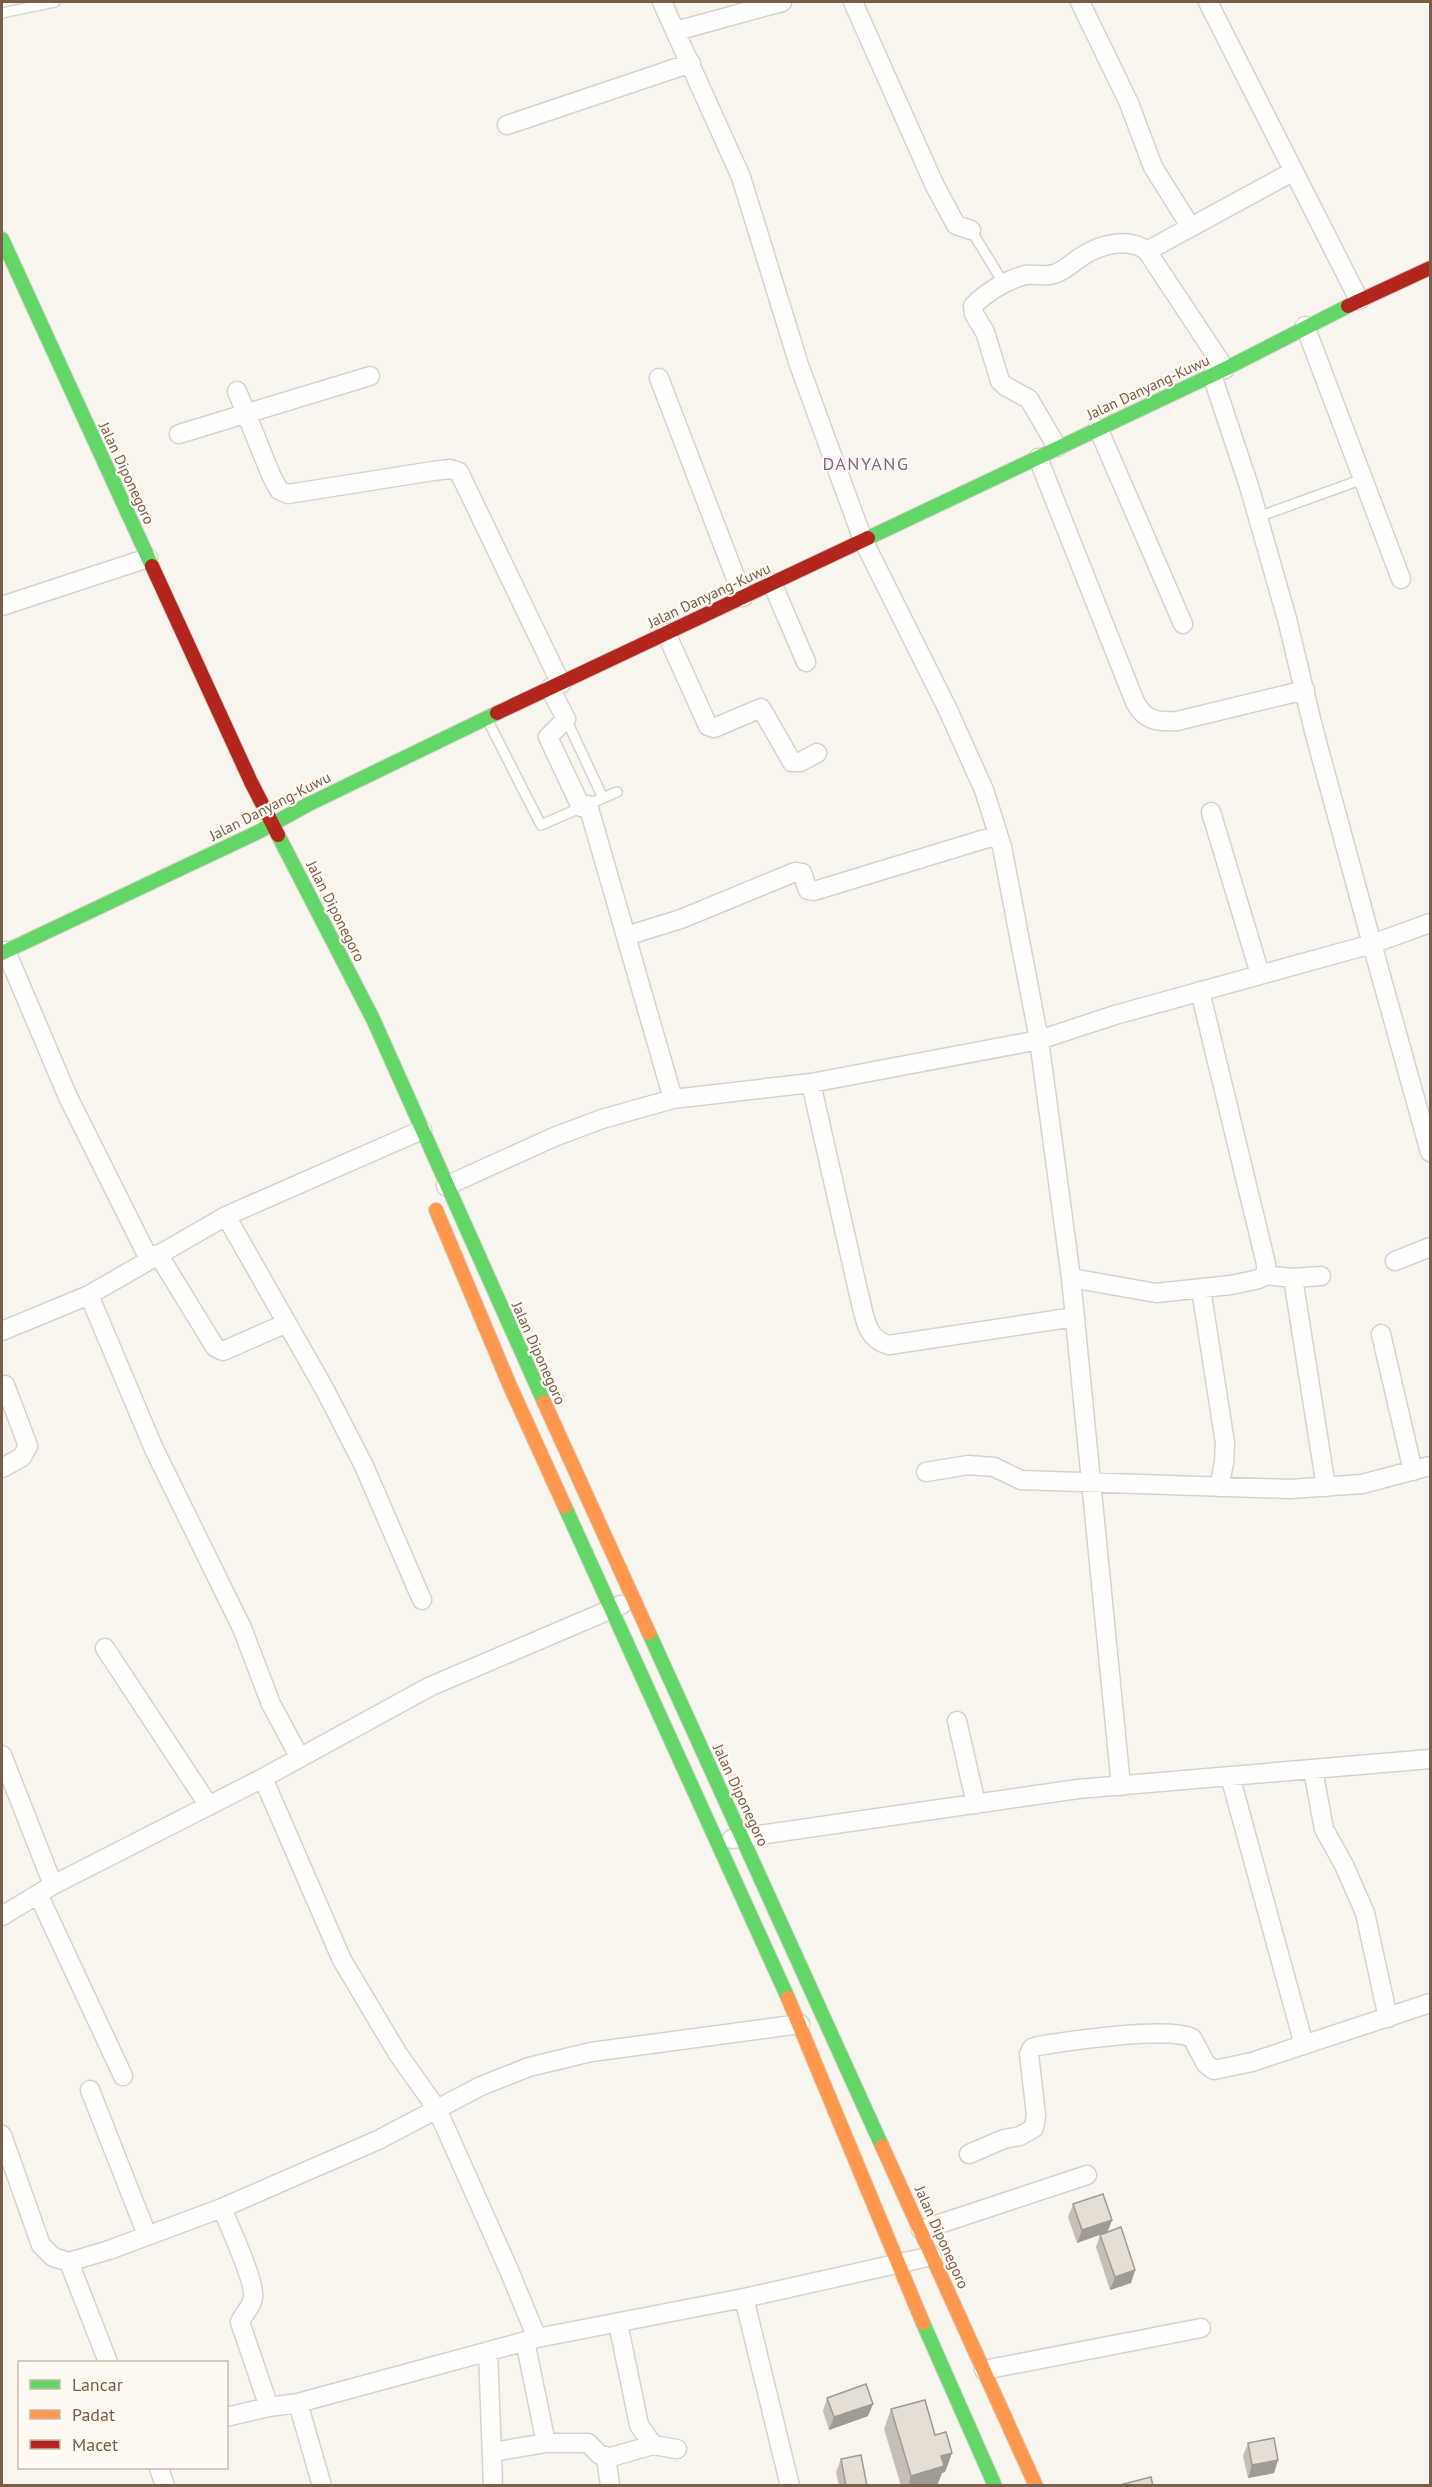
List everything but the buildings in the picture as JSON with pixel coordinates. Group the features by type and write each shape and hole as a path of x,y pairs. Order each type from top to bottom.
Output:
{"main road":[{"name":"Jalan Diponegoro","path":"2,239 136,562 373,1020 409,1135 447,1186 1036,2486"},
{"name":"Jalan Danyang-Kuwu","path":"4,952 258,832 272,823 666,633 1219,372 1359,300 1431,268"},
{"name":"Jalan Diponegoro","path":"308,924 324,956"},
{"path":"432,1202 510,1386 800,2024 897,2264 995,2486"}],"street":[{"path":"662,2 741,177 799,365 863,540 948,710 984,790 998,835 1039,1040 1071,1278 1120,1786"},
{"path":"676,31 782,2"},
{"path":"853,2 935,186 956,225 971,230"},
{"path":"1080,2 1129,103 1153,167 1190,226"},
{"path":"1208,2 1359,300"},
{"path":"507,125 691,63"},
{"path":"1147,251 1294,171"},
{"path":"1057,447 1029,399 1000,381 985,332 974,314 973,306 1004,284 1026,276 1053,275 1084,255 1114,243 1134,244 1147,251 1219,372 1287,619 1372,944 1431,1152"},
{"path":"1305,326 1401,579"},
{"path":"179,434 370,376"},
{"path":"659,378 743,597"},
{"path":"237,391 271,475 279,490 288,494 441,470 450,469 459,472 556,686 566,719 548,737 590,803 673,1099"},
{"path":"1098,428 1183,624"},
{"path":"1038,458 1135,702 1145,717 1150,720 1177,721 1305,690"},
{"path":"2,606 136,562"},
{"path":"772,583 806,662"},
{"path":"666,633 708,726 714,728 761,708 792,762 800,762 817,753"},
{"path":"1211,812 1260,974"},
{"path":"626,936 681,919 795,872 802,873 808,890 814,891 998,835"},
{"path":"447,1186 555,1137 602,1119 673,1099 811,1083 1039,1040 1115,1015 1372,944 1431,923"},
{"path":"4,952 68,1097 153,1257 215,1347 223,1351 287,1323"},
{"path":"1200,992 1266,1264 1266,1275"},
{"path":"811,1083 862,1306 868,1328 875,1340 889,1345 1075,1317"},
{"path":"2,1331 89,1295 226,1216 409,1135"},
{"path":"226,1216 364,1466 422,1600"},
{"path":"1395,1261 1431,1247"},
{"path":"1071,1278 1156,1293 1259,1280 1266,1275 1293,1278 1321,1276"},
{"path":"1293,1278 1326,1487"},
{"path":"1201,1289 1225,1443 1219,1487"},
{"path":"89,1295 154,1449 243,1628 271,1704 300,1758"},
{"path":"926,1472 968,1465 993,1467 1021,1480 1219,1487 1326,1487 1362,1484 1422,1469 1381,1334"},
{"path":"2,1468 22,1457 28,1446 5,1385"},
{"path":"2,1916 46,1889 263,1778 429,1687 633,1599"},
{"path":"105,1648 209,1806"},
{"path":"957,1721 976,1804"},
{"path":"2,1755 46,1889 123,2076"},
{"path":"716,1841 1120,1786 1430,1759"},
{"path":"1313,1770 1324,1829 1344,1865 1365,1913 1388,2018"},
{"path":"1230,1776 1304,2045"},
{"path":"263,1778 342,1960 398,2054 437,2109 508,2268 531,2340 546,2443"},
{"path":"969,2154 1004,2139 1020,2136 1034,2128 1036,2115 1029,2054 1032,2048 1038,2046 1112,2036 1168,2034 1188,2036 1192,2038 1206,2064 1215,2070 1252,2062 1431,2003"},
{"path":"2,2135 40,2245 53,2257 69,2262 222,2208 378,2140 481,2086 529,2067 591,2052 800,2024"},
{"path":"90,2090 147,2235"},
{"path":"921,2230 1087,2175"},
{"path":"222,2208 254,2295 240,2322 269,2407"},
{"path":"228,2417 298,2403 531,2340 744,2298 933,2256"},
{"path":"69,2262 108,2361"},
{"path":"744,2298 790,2486"},
{"path":"618,2323 639,2425 653,2445"},
{"path":"984,2370 1201,2328"},
{"path":"488,2352 494,2486"},
{"path":"298,2403 322,2486"},
{"path":"493,2452 546,2443 588,2443 606,2456 610,2486"},
{"path":"606,2456 653,2445 677,2449"},
{"path":"159,2469 165,2486"}],"lane":[{"path":"2,13 55,2"},
{"path":"971,230 1004,284"},
{"path":"1258,517 1363,479"},
{"path":"487,719 541,825 617,792"}],"traffic: fast":[{"path":"2,239 152,566"},
{"path":"868,538 1225,369 1348,306"},
{"path":"2,953 258,832 309,804 497,713"},
{"path":"278,835 373,1019 544,1402"},
{"path":"565,1507 788,1998"},
{"path":"649,1633 882,2146"},
{"path":"923,2323 995,2486"}],"traffic: slow":[{"path":"436,1210 510,1386 565,1507"},
{"path":"544,1402 649,1633"},
{"path":"788,1998 923,2323"},
{"path":"882,2146 1036,2486"}],"traffic: jam":[{"path":"1348,306 1430,268"},
{"path":"497,713 868,538"},
{"path":"152,566 251,782 278,835"}],"district":[{"name":"DANYANG","path":"866,463"}]}
